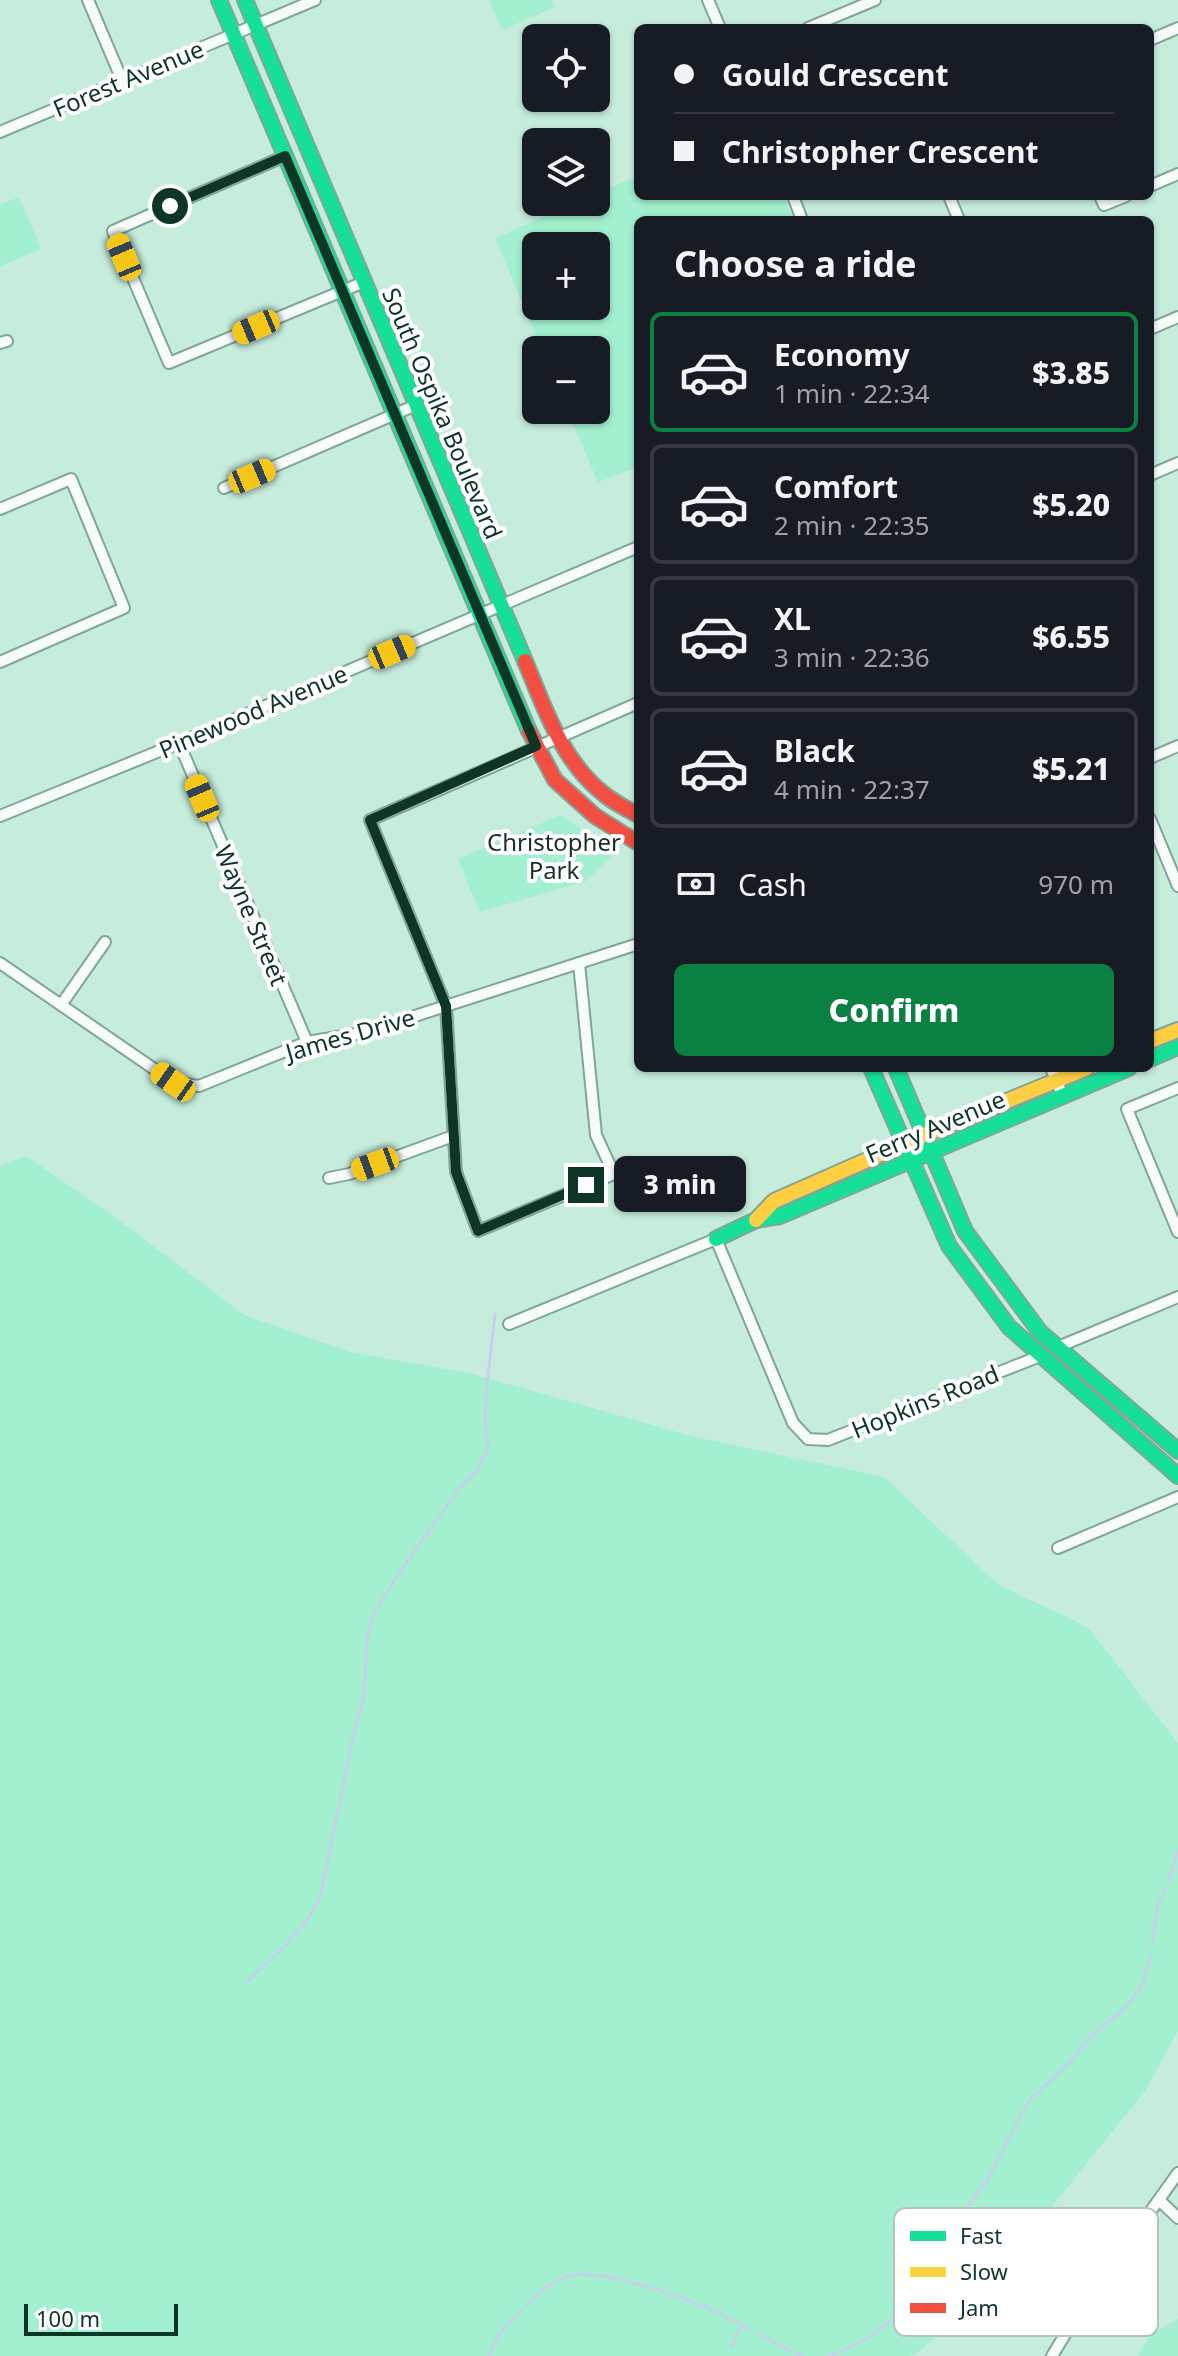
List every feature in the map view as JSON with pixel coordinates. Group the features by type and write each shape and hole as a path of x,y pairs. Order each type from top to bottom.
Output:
{"main road":[{"name":"South Ospika Boulevard","path":"219,0 536,746 555,780 595,816 634,840"},
{"name":"South Ospika Boulevard","path":"245,0 557,737 578,769 605,795 634,813"},
{"path":"1154,1039 1178,1030"},
{"path":"1154,1057 1178,1047"},
{"path":"873,1072 949,1246 1009,1327 1178,1476"},
{"path":"898,1072 965,1231 1040,1332 1178,1451"},
{"name":"Ferry Avenue","path":"716,1239 756,1220 780,1216 1120,1072"},
{"name":"Ferry Avenue","path":"756,1220 774,1201 1054,1074"}],"street":[{"path":"88,0 122,80"},
{"name":"Forest Avenue","path":"0,132 315,0"},
{"path":"708,0 718,24"},
{"path":"817,24 869,1"},
{"path":"1154,38 1178,28"},
{"path":"285,156 113,231 169,363 364,282"},
{"path":"1154,184 1178,174"},
{"path":"1154,327 1178,317"},
{"path":"224,488 416,405"},
{"path":"1154,473 1178,463"},
{"path":"0,509 71,479 124,608 0,662"},
{"name":"Pinewood Avenue","path":"0,816 634,549"},
{"path":"579,963 596,1135 614,1174 478,1231 456,1172 446,1006 370,820 634,705"},
{"name":"Wayne Street","path":"179,743 307,1042"},
{"path":"1154,756 1178,746"},
{"path":"1154,829 1178,886"},
{"path":"61,1005 105,942"},
{"name":"James Drive","path":"0,963 173,1082 199,1086 307,1042 362,1033 634,945"},
{"path":"1054,1074 1063,1096"},
{"path":"1178,1088 1127,1109 1178,1232"},
{"path":"329,1178 349,1174 453,1136"},
{"name":"Hopkins Road","path":"716,1239 793,1423 808,1439 828,1440 1040,1356"},
{"name":"Ferry Avenue","path":"509,1324 716,1239"},
{"path":"1058,1347 1178,1297"},
{"path":"1058,1548 1178,1497"},
{"path":"1153,2208 1178,2173"},
{"path":"1159,2200 1178,2218"},
{"path":"1052,2356 1064,2336"}],"green space":[{"path":"489,0 552,0 555,7 502,30"},
{"path":"634,178 634,200 785,200 792,216 634,216 634,468 598,482 573,424 610,424 610,336 536,336 529,320 610,320 610,232 522,232 522,302 495,238 546,216 610,216 610,188"},
{"path":"19,197 41,249 0,266 0,205"},
{"name":"Christopher Park","path":"561,815 614,853 586,881 480,912 458,859"},
{"path":"26,1156 112,1215 244,1315 350,1352 469,1373 691,1436 884,1477 1000,1586 1090,1630 1178,1743 1178,2031 1145,2091 1051,2208 894,2208 894,2336 938,2336 918,2352 910,2356 0,2356 0,1166"},
{"path":"1178,2319 1178,2356 1138,2356 1150,2336 1158,2336 1158,2330"}],"waterway":[{"path":"247,1982 297,1933 320,1898 364,1696 367,1638 373,1615 399,1573 457,1492 478,1469 485,1455 488,1446 486,1394 495,1314"},
{"path":"1169,1881 1178,1850"},
{"path":"1152,1944 1158,1904 1165,1890"},
{"path":"966,2208 988,2179 1028,2102 1069,2063 1090,2037 1120,2013 1143,1983 1151,1956"},
{"path":"526,2307 559,2279 583,2275 605,2277 686,2299 749,2329"},
{"path":"489,2356 500,2333 520,2312"},
{"path":"826,2356 863,2340 894,2317"},
{"path":"731,2347 742,2325"},
{"path":"758,2334 801,2356"}],"traffic: fast":[{"path":"219,0 529,731"},
{"path":"245,0 525,661"},
{"path":"1154,1057 1178,1047"},
{"path":"873,1072 949,1246 1009,1327 1178,1476"},
{"path":"898,1072 965,1231 1040,1332 1178,1451"},
{"path":"716,1239 756,1220 780,1216 1120,1072"}],"traffic: slow":[{"path":"1154,1039 1178,1030"},
{"path":"756,1220 774,1201 1077,1072"}],"traffic: jam":[{"path":"525,661 556,734 577,767 605,795 634,813"},
{"path":"529,731 555,780 595,816 634,840"}],"route":[{"path":"170,206 285,156 536,746 370,820 446,1006 456,1172 478,1231 586,1185"}]}
